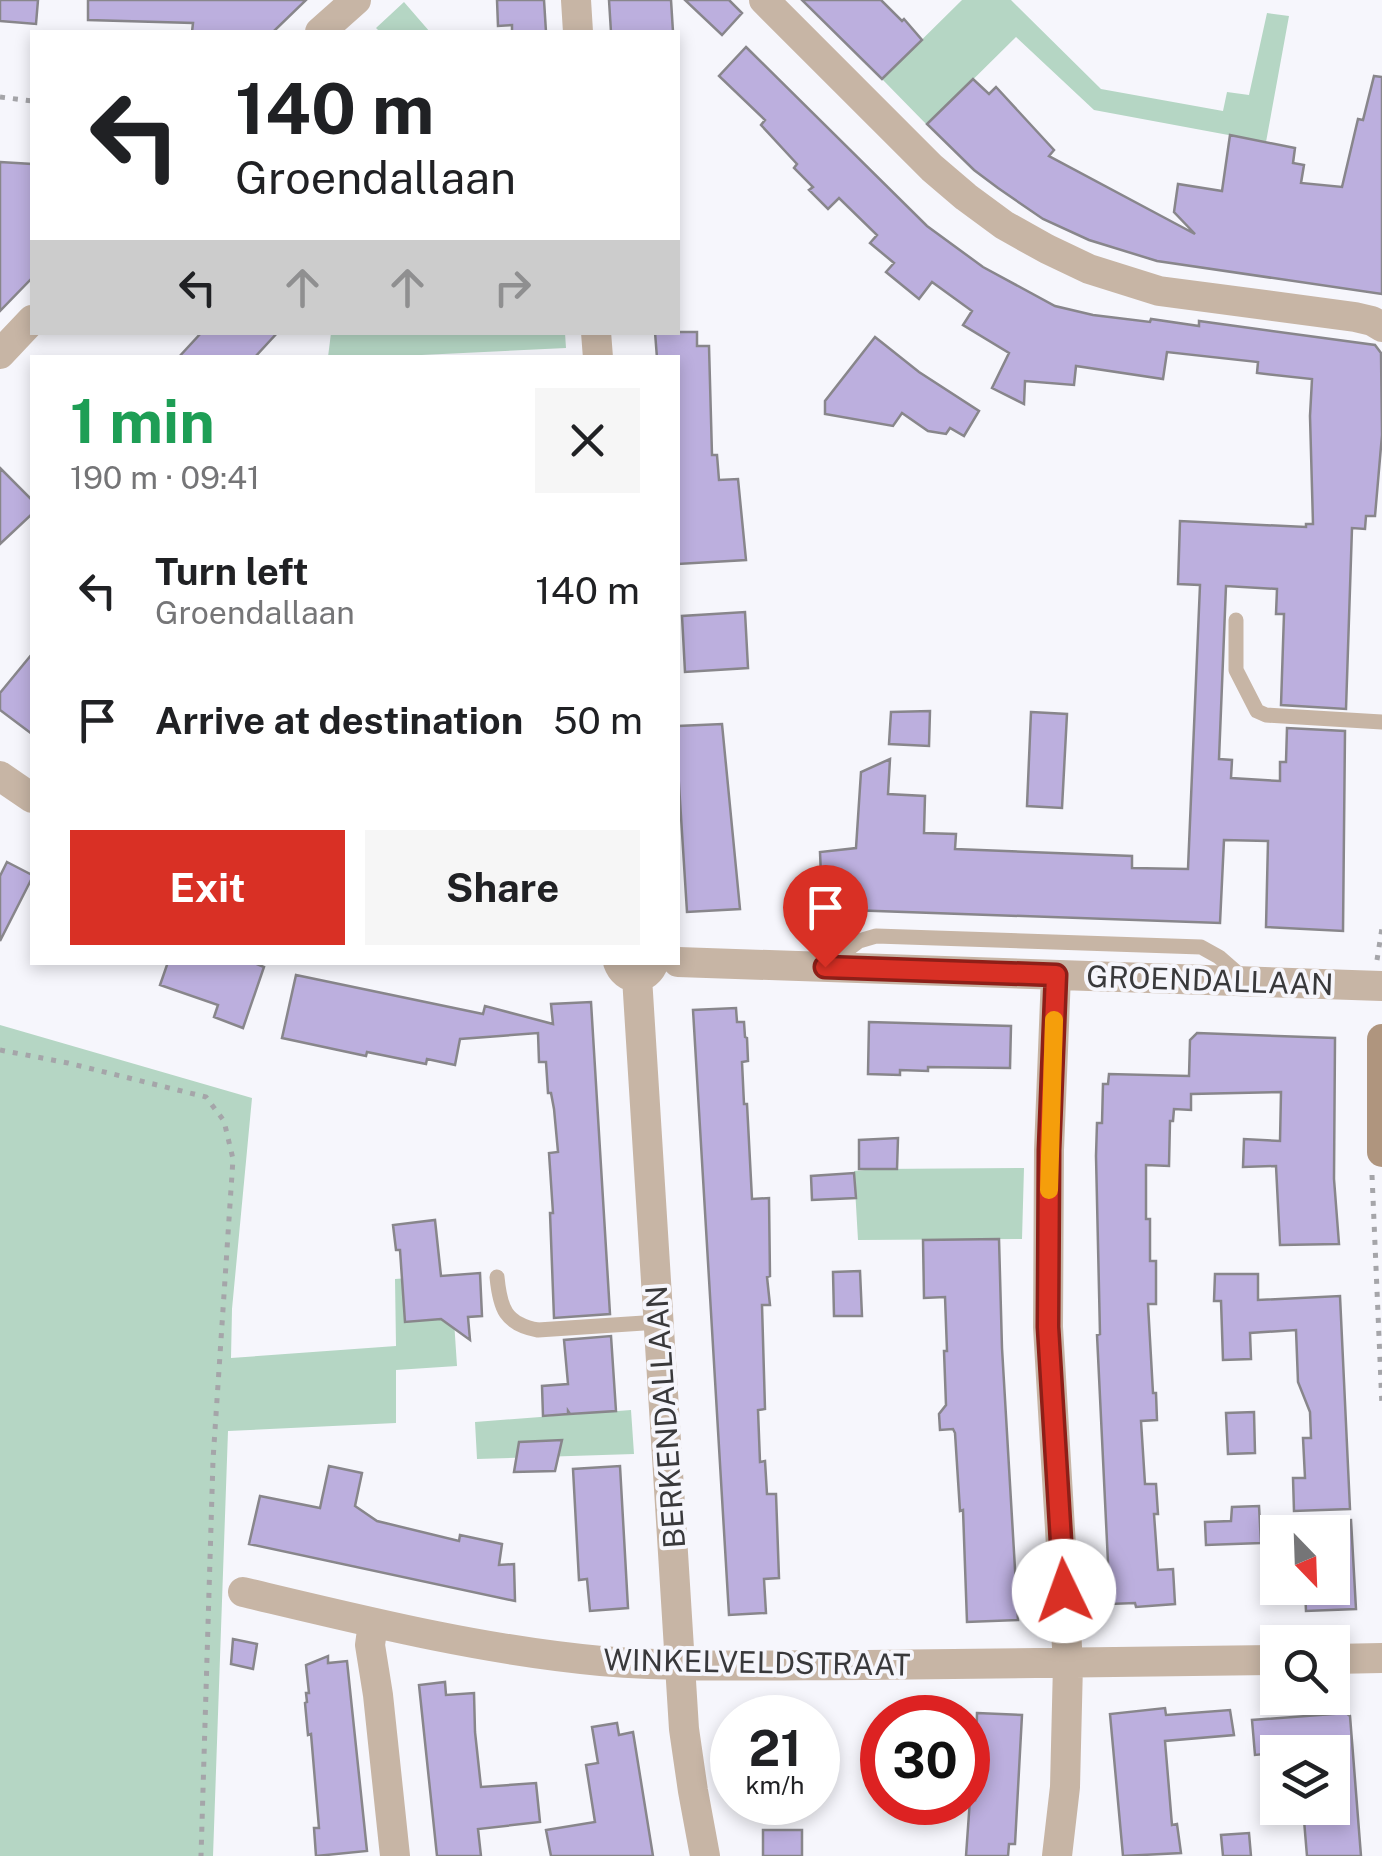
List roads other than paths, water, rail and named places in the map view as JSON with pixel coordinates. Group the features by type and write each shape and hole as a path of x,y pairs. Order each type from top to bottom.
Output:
{"main road":[{"path":"1382,1039 1382,1152"}],"street":[{"path":"322,30 356,0"},
{"path":"576,0 578,30"},
{"path":"764,0 932,168 966,198 1046,249 1090,269 1159,290 1355,317 1382,327"},
{"path":"0,354 30,322"},
{"path":"0,776 30,797"},
{"name":"GROENDALLAAN","path":"680,962 1382,986"},
{"name":"BERKENDALLAAN","path":"636,967 680,1666 688,1760 705,1856"},
{"path":"1051,974 1048,1327 1068,1664 1058,1856"},
{"name":"WINKELVELDSTRAAT","path":"242,1592 373,1623 525,1652 601,1661 680,1666 1260,1660"},
{"path":"373,1623 370,1645 395,1856"},
{"path":"1350,1659 1382,1658"}],"lane":[{"path":"1236,620 1236,670 1257,711 1382,722"},
{"path":"825,967 859,941 876,936 1201,947 1246,981"},
{"path":"1047,942 1051,974"},
{"path":"497,1278 504,1311 525,1328 659,1322"}]}
